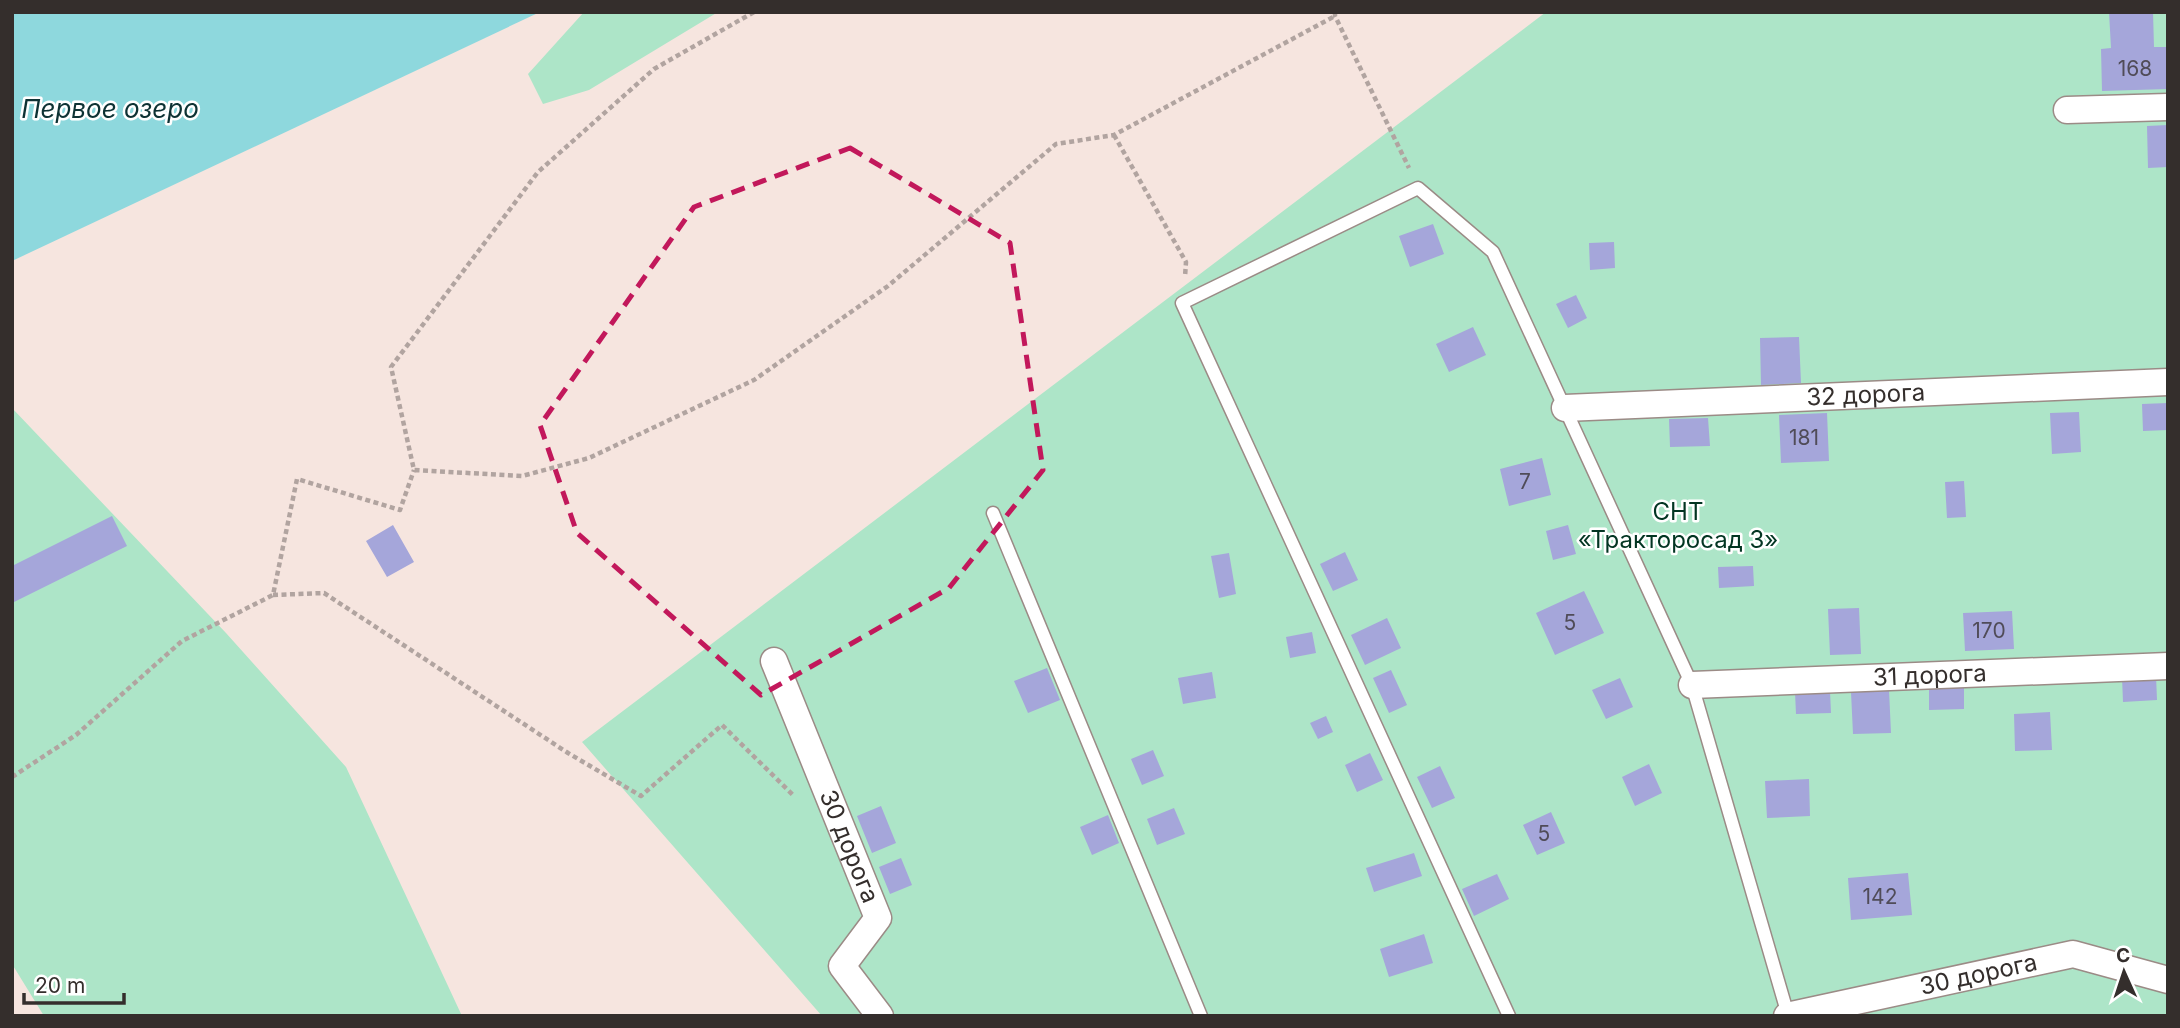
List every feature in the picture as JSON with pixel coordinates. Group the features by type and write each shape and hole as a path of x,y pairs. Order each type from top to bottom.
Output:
{"street":[{"path":"2067,110 2168,107"},
{"name":"32 дорога","path":"1565,408 2168,382"},
{"name":"30 дорога","path":"774,661 878,918 842,966 880,1016"},
{"name":"31 дорога","path":"1692,685 2168,666"},
{"name":"30 дорога","path":"1787,1016 2073,954 2168,980"}],"lane":[{"path":"1509,1016 1182,303 1418,188 1493,252 1692,685 1787,1016"},
{"path":"993,513 1201,1016"}],"path":[{"path":"273,595 297,479 400,510 414,470 390,367 538,172 654,69 754,12"},
{"path":"414,470 522,476 589,458 754,380 888,286 1056,144 1114,135 1335,14 1418,188"},
{"path":"1114,135 1186,262 1182,303"},
{"path":"12,777 76,735 182,641 273,595 324,593 568,753 641,796 722,725 794,796 821,779"}],"highlighted area":[{"path":"850,148 1010,243 1043,470 949,588 761,695 577,533 540,425 694,207"}],"green space":[{"path":"584,12 718,12 589,90 543,104 528,74"},
{"name":"СНТ «Тракторосад 3»","path":"1546,12 2168,12 2168,1016 822,1016 582,742"},
{"path":"12,408 226,633 346,767 462,1016 44,1016 12,964"}],"water":[{"name":"Первое озеро","path":"12,12 540,12 12,261"}],"building":[{"path":"2109,12 2153,12 2154,47 2168,47 2168,89 2102,91 2101,49 2111,48"},
{"path":"2168,125 2168,167 2148,168 2147,126"},
{"path":"1433,224 1444,254 1410,267 1399,236"},
{"path":"1614,242 1615,268 1590,270 1589,243"},
{"path":"1576,295 1587,318 1568,328 1556,304"},
{"path":"1473,327 1486,355 1449,372 1436,344"},
{"path":"1799,337 1801,383 1761,385 1760,338"},
{"path":"2168,403 2168,430 2143,431 2142,404"},
{"path":"2079,412 2081,452 2052,454 2050,413"},
{"path":"1827,413 1829,461 1781,463 1779,415"},
{"path":"1708,418 1710,446 1670,447 1669,419"},
{"path":"1542,458 1551,495 1509,506 1500,469"},
{"path":"1964,481 1966,517 1947,518 1945,482"},
{"path":"112,516 127,546 12,603 12,566"},
{"path":"393,525 414,562 387,577 366,541"},
{"path":"1568,525 1576,554 1553,560 1546,531"},
{"path":"1345,552 1358,580 1333,591 1320,564"},
{"path":"1229,553 1236,594 1219,598 1211,556"},
{"path":"1753,566 1754,586 1719,588 1718,567"},
{"path":"1584,591 1604,633 1555,655 1536,613"},
{"path":"1859,608 1861,654 1830,655 1828,609"},
{"path":"2012,611 2014,649 1965,651 1963,613"},
{"path":"1387,618 1401,648 1365,665 1351,635"},
{"path":"1312,632 1316,653 1290,658 1286,637"},
{"path":"1047,668 1060,700 1028,713 1014,681"},
{"path":"1391,670 1407,705 1389,713 1373,678"},
{"path":"1212,672 1216,698 1183,704 1178,678"},
{"path":"2156,675 2157,700 2123,702 2122,677"},
{"path":"1620,678 1633,707 1606,719 1592,690"},
{"path":"1964,687 1964,709 1929,710 1929,688"},
{"path":"1889,690 1891,733 1853,734 1851,692"},
{"path":"1830,691 1831,713 1796,714 1795,692"},
{"path":"2050,712 2052,750 2015,751 2014,714"},
{"path":"1326,716 1333,732 1318,739 1310,723"},
{"path":"1153,750 1164,776 1142,785 1131,759"},
{"path":"1370,753 1383,780 1357,792 1345,765"},
{"path":"1649,764 1662,793 1635,806 1622,777"},
{"path":"1440,766 1455,798 1432,808 1417,777"},
{"path":"1809,779 1810,816 1767,818 1765,781"},
{"path":"881,806 896,843 872,853 857,816"},
{"path":"1174,808 1185,834 1157,845 1147,819"},
{"path":"1551,812 1565,843 1537,855 1523,825"},
{"path":"1108,815 1119,843 1092,855 1080,827"},
{"path":"1414,853 1422,876 1374,892 1366,868"},
{"path":"901,858 912,885 890,894 879,867"},
{"path":"1908,873 1912,915 1851,920 1848,878"},
{"path":"1497,874 1509,899 1474,916 1462,889"},
{"path":"1424,934 1433,963 1389,977 1380,949"}]}
